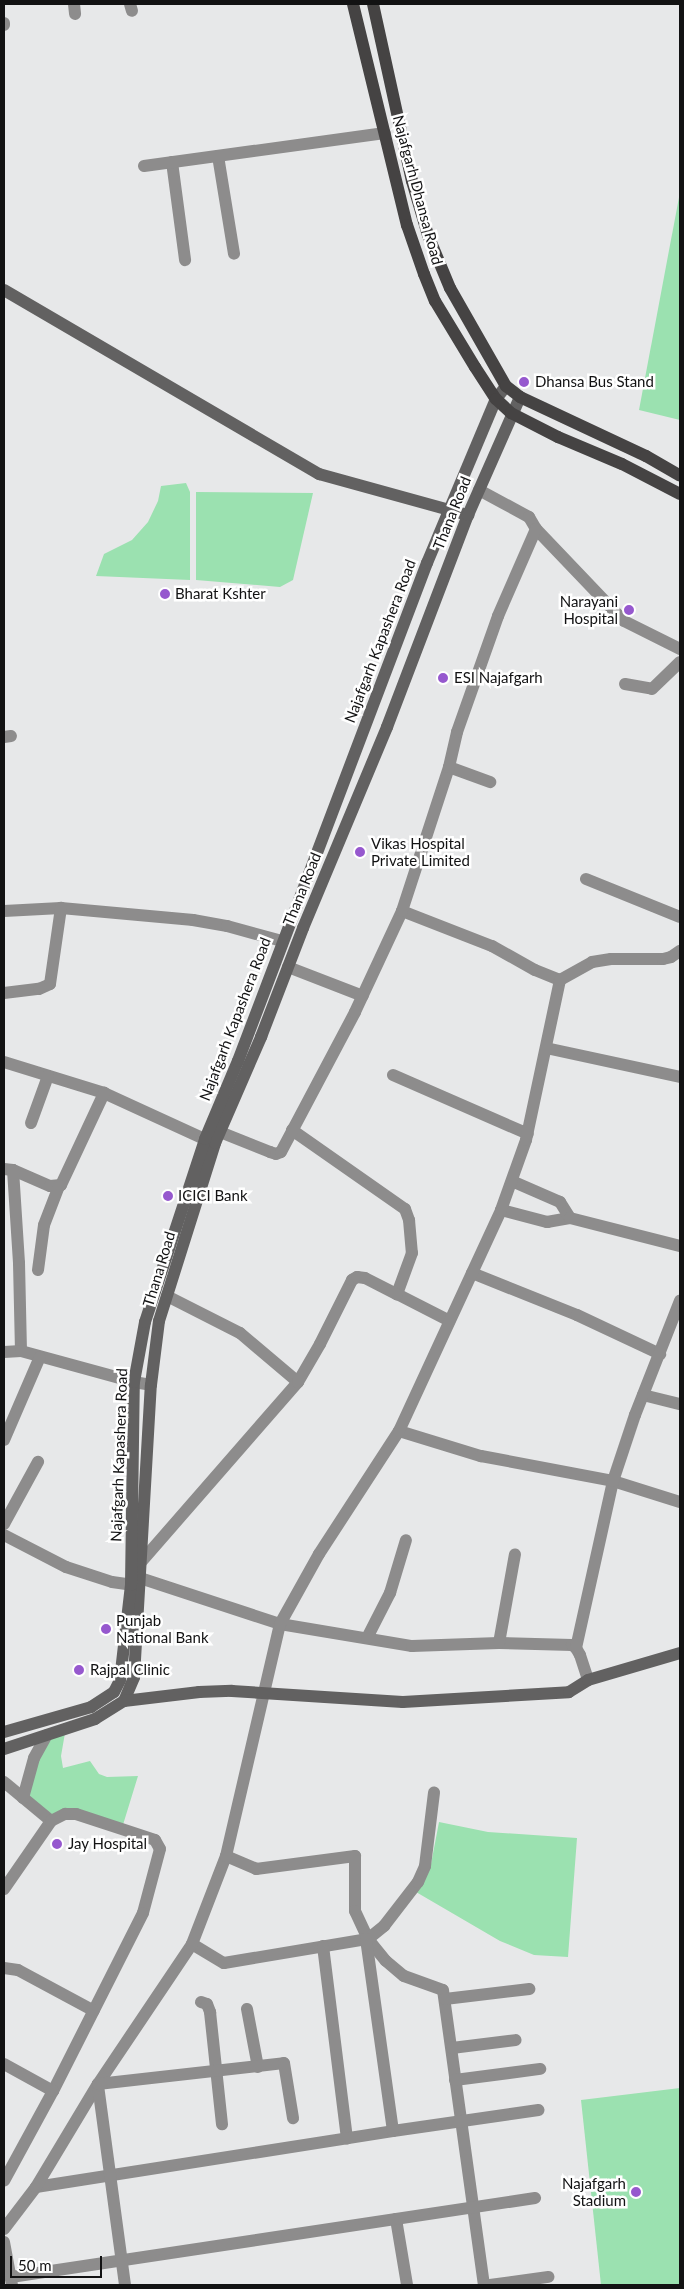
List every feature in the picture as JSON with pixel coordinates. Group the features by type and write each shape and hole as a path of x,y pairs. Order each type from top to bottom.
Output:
{"main road":[{"name":"Najafgarh Dhansa Road","path":"353,4 408,225 424,274 435,301 496,399 511,413 558,437 622,464 680,494"},
{"name":"Najafgarh Dhansa Road","path":"373,4 412,181 428,235 450,288 514,392"},
{"path":"4,290 319,474 468,515"},
{"name":"Najafgarh Kapashera Road","path":"114,1692 121,1675 137,1583 134,1382 145,1322 213,1138 238,1061 282,941 448,510 496,399 514,392"},
{"name":"Thana Road","path":"124,1701 134,1677 137,1583 141,1562 151,1385 159,1321 213,1138 288,967 387,727 468,515 511,413 514,392"},
{"path":"514,392 646,456 680,476"},
{"path":"4,1749 95,1720 124,1701 199,1692 263,1693 403,1702 569,1692 588,1680 680,1654"},
{"path":"4,1732 91,1707 114,1692 124,1701"}],"street":[{"path":"144,166 385,133"},
{"path":"218,156 234,254"},
{"path":"172,162 185,260"},
{"path":"479,490 523,512 529,517 536,528 624,621 680,649"},
{"path":"4,1062 104,1093 213,1138 276,1154 281,1152 363,996 402,911 449,767 457,732 498,616 536,528"},
{"path":"625,684 652,689 680,662"},
{"path":"449,767 490,782"},
{"path":"586,879 680,917"},
{"path":"4,994 39,989 50,984 62,908"},
{"path":"4,910 62,908 193,920 227,926 282,941"},
{"path":"402,911 492,946 535,970 560,980"},
{"path":"4,2229 36,2187 98,2084 192,1944 226,1856 280,1624 319,1554 398,1431 501,1210 528,1134 560,980 592,962 610,959 671,958 680,951"},
{"path":"288,967 363,996"},
{"path":"546,1048 680,1077"},
{"path":"392,1075 528,1134"},
{"path":"31,1123 48,1076"},
{"path":"38,1270 44,1225 59,1186 67,1177 104,1093"},
{"path":"292,1130 406,1209 412,1253 397,1294"},
{"path":"21,1351 19,1264 8,1169 50,1186 59,1186"},
{"path":"512,1181 560,1202 570,1218"},
{"path":"501,1210 548,1222 570,1218 680,1246"},
{"path":"472,1273 577,1314 660,1354"},
{"path":"141,1562 298,1382 320,1344 352,1280 357,1277 365,1278 450,1321"},
{"path":"167,1296 240,1333 298,1382"},
{"path":"588,1680 576,1648 613,1481 643,1395 680,1301"},
{"path":"4,1352 21,1351 151,1385"},
{"path":"4,1440 40,1357"},
{"path":"643,1395 680,1404"},
{"path":"398,1431 481,1456 613,1481 680,1502"},
{"path":"4,1524 38,1462"},
{"path":"4,1535 66,1567 112,1582 137,1583 280,1624 428,1647 500,1643 567,1645 576,1648"},
{"path":"367,1638 390,1593 406,1540"},
{"path":"500,1643 515,1554"},
{"path":"23,1798 34,1758 47,1735"},
{"path":"4,1782 51,1821"},
{"path":"192,1944 224,1962 367,1939 384,1926 418,1882 425,1866 434,1793"},
{"path":"4,1889 51,1821 65,1814 76,1814 155,1840 160,1849 143,1913 53,2092 4,2181"},
{"path":"226,1856 256,1869 355,1856 355,1911 367,1939 393,2131"},
{"path":"367,1939 386,1961 404,1976 443,1990 484,2285"},
{"path":"323,1946 347,2138"},
{"path":"4,1968 18,1970 94,2011"},
{"path":"445,1999 529,1989"},
{"path":"201,2002 207,2004 210,2012 222,2124"},
{"path":"248,2009 258,2067"},
{"path":"452,2048 516,2040"},
{"path":"98,2084 284,2063 292,2118"},
{"path":"4,2064 53,2092"},
{"path":"455,2080 540,2069"},
{"path":"98,2084 125,2285"},
{"path":"36,2187 538,2110"},
{"path":"4,2242 12,2281 121,2260 535,2198"},
{"path":"396,2219 407,2285"},
{"path":"490,2285 548,2276"}],"green space":[{"path":"680,192 680,420 639,410"},
{"path":"186,483 190,492 190,580 96,576 104,554 132,540 148,522 158,501 161,486"},
{"path":"196,492 313,493 293,580 280,587 196,580"},
{"path":"65,1733 61,1756 63,1768 90,1761 99,1774 107,1777 138,1776 122,1828 71,1811 52,1819 25,1797 45,1739"},
{"path":"439,1822 488,1832 577,1838 568,1957 534,1955 500,1941 416,1892 431,1864"},
{"name":"Najafgarh Stadium","path":"680,2088 680,2285 601,2285 581,2100"}],"place":[{"name":"Dhansa Bus Stand","path":"524,382"},
{"name":"Bharat Kshter","path":"165,594"},
{"name":"Narayani Hospital","path":"629,610"},
{"name":"ESI Najafgarh","path":"443,678"},
{"name":"Vikas Hospital Private Limited","path":"360,852"},
{"name":"ICICI Bank","path":"168,1196"},
{"name":"Punjab National Bank","path":"106,1629"},
{"name":"Rajpal Clinic","path":"79,1670"},
{"name":"Jay Hospital","path":"57,1844"},
{"name":"Najafgarh Stadium","path":"636,2192"}]}
